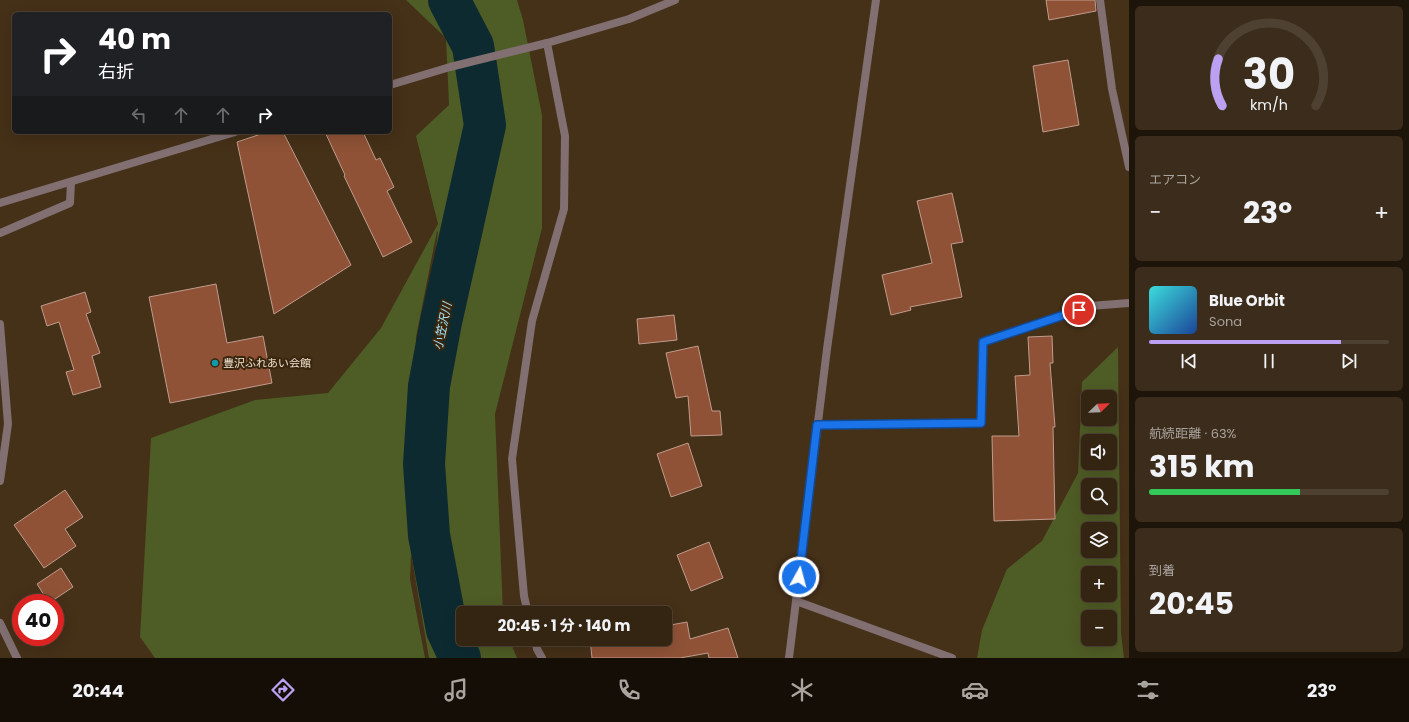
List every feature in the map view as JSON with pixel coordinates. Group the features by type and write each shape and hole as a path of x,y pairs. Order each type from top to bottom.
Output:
{"street":[{"path":"392,84 450,67 547,43 629,19 675,0"},
{"path":"789,658 817,425 876,0"},
{"path":"1100,0 1112,89 1129,167"},
{"path":"526,606 524,596 512,459 532,322 564,209 565,136 547,43"},
{"path":"0,203 228,134"},
{"path":"0,233 70,203 71,182"},
{"path":"817,425 981,423 983,342 1090,306 1129,303"},
{"path":"0,324 8,424 0,481"},
{"path":"796,601 952,658"},
{"path":"0,623 17,658"},
{"path":"536,646 542,658"}],"green space":[{"path":"406,0 517,0 523,20 542,115 542,228 495,414 503,606 456,606 456,646 512,646 517,658 429,658 411,553 410,579 425,658 155,658 140,637 151,438 255,400 328,393 381,328 438,224 416,136 449,105 446,38","holes":["437,231 438,232 414,426 416,337"]},
{"path":"1118,347 1121,633 1124,658 977,658 982,630 1007,569 1042,541 1078,473 1081,405 1081,426 1117,426 1117,390 1082,390 1082,382"}],"building":[{"path":"1046,0 1095,0 1096,11 1049,20"},
{"path":"1068,60 1079,125 1043,132 1033,66"},
{"path":"261,134 284,134 351,265 274,314 237,142"},
{"path":"326,134 364,134 376,160 380,158 394,187 387,191 412,242 383,257 344,176 345,175"},
{"path":"952,193 963,242 951,244 962,297 910,307 911,310 891,315 882,275 932,263 917,201"},
{"name":"豊沢ふれあい会館","path":"216,284 227,343 263,336 272,383 170,403 149,297"},
{"path":"85,292 91,312 86,314 100,353 92,356 101,387 73,395 66,372 74,370 59,322 47,326 41,306"},
{"path":"674,315 677,340 639,344 637,319"},
{"path":"1052,336 1053,363 1050,363 1055,427 1053,427 1055,519 994,521 992,436 1019,436 1015,376 1030,375 1028,337"},
{"path":"698,346 712,411 720,411 722,435 691,436 688,396 676,398 666,353"},
{"path":"688,443 702,486 671,497 657,454"},
{"path":"65,490 83,517 65,529 76,546 44,568 14,525"},
{"path":"709,542 723,578 691,591 677,555"},
{"path":"61,568 73,587 62,594 43,594 37,584"},
{"path":"687,622 690,639 728,628 738,658 709,658 708,653 680,658 592,658 591,646 672,646 672,625"}],"waterway":[{"name":"小笠沢川","path":"449,0 473,46 485,125 441,322 429,386 424,464 429,535 447,630 460,658"}],"place":[{"name":"豊沢ふれあい会館","path":"215,363"}],"route":[{"path":"799,577 817,425 981,423 983,342 1079,310"}]}
